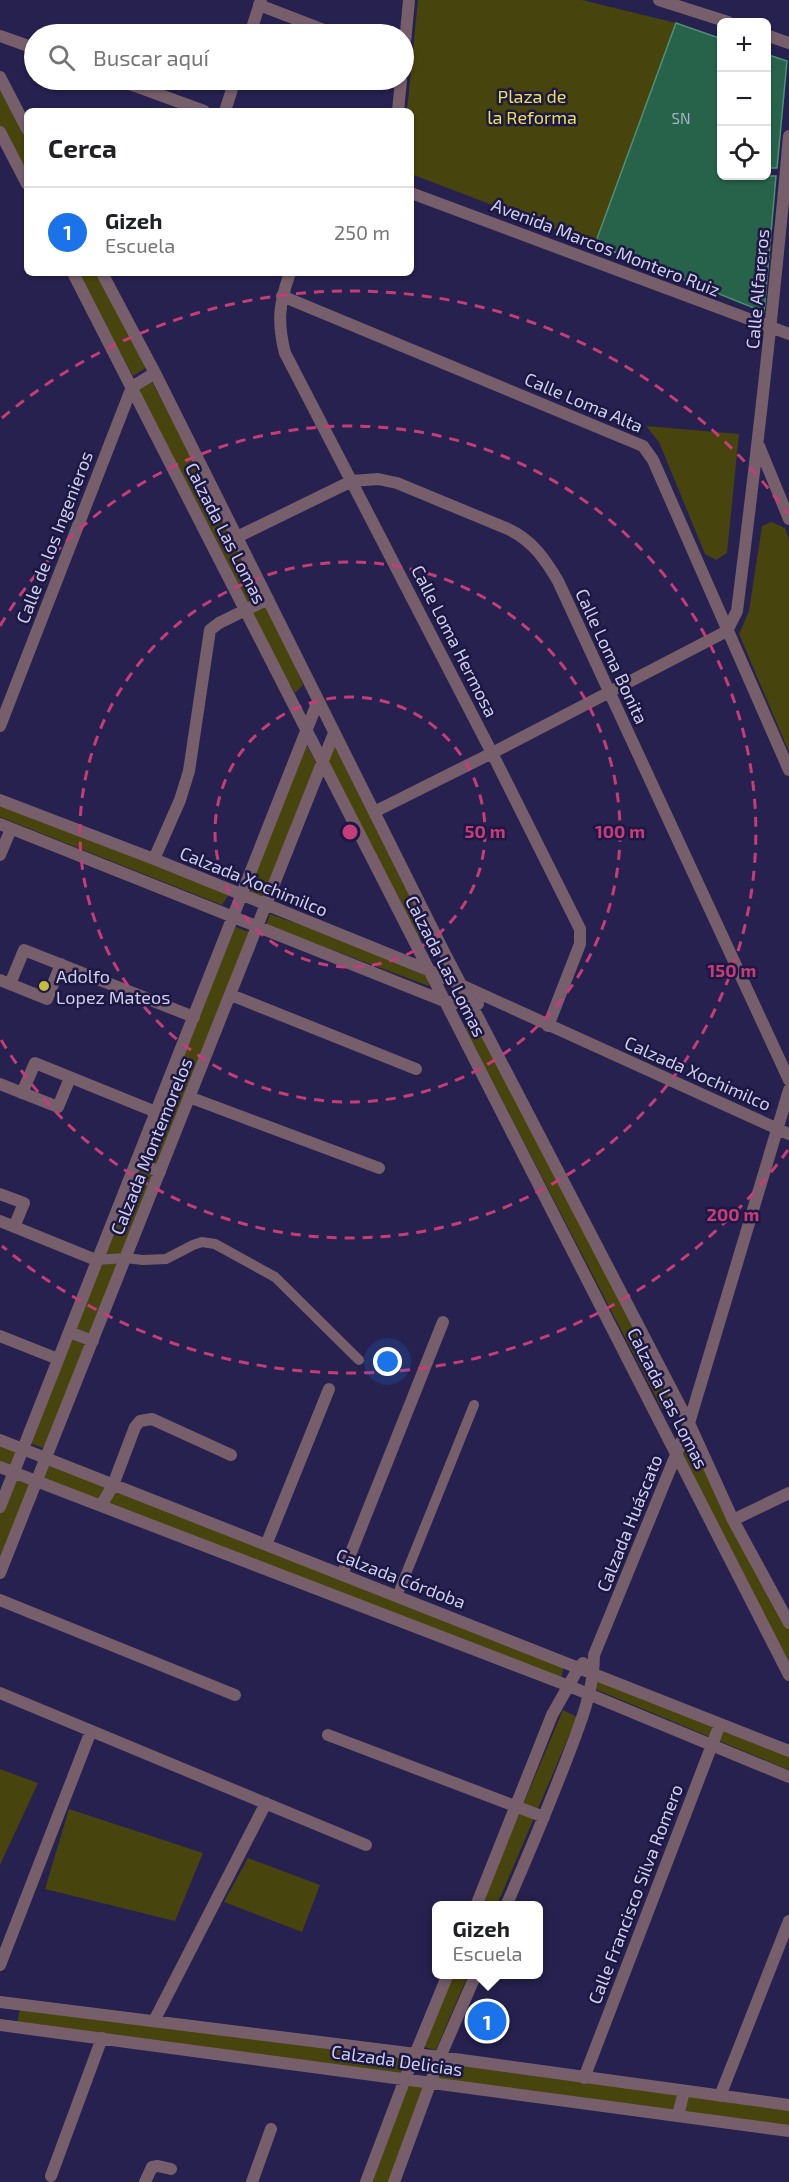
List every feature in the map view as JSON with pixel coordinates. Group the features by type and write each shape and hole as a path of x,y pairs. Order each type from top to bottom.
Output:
{"street":[{"path":"407,24 409,0"},
{"path":"664,1 717,18"},
{"path":"253,24 260,2 311,24"},
{"path":"0,36 24,44"},
{"path":"771,37 789,43"},
{"path":"0,77 24,123"},
{"path":"146,90 196,108"},
{"path":"226,108 232,90"},
{"path":"398,108 400,90"},
{"path":"0,132 24,178"},
{"name":"Calle Alfareros","path":"727,631 737,611 759,445 789,136"},
{"name":"Avenida Marcos Montero Ruiz","path":"414,194 789,334"},
{"name":"Calzada Las Lomas","path":"75,276 789,1675"},
{"name":"Calzada Las Lomas","path":"104,276 472,1005 689,1423 733,1520 788,1620"},
{"name":"Calle Loma Hermosa","path":"289,276 282,296 279,331 285,353 492,753 580,929 580,944 548,1026"},
{"name":"Calle Loma Alta","path":"282,296 643,446 652,460 789,770"},
{"path":"132,387 154,373"},
{"name":"Calle de los Ingenieros","path":"0,726 132,387"},
{"name":"Calle Alfareros","path":"759,445 789,519"},
{"name":"Calle Loma Bonita","path":"237,537 352,481 378,479 397,483 508,529 526,540 542,555 558,581 789,1080"},
{"path":"154,859 180,800 189,771 210,630 268,599"},
{"path":"374,812 727,631"},
{"name":"Calzada Montemorelos","path":"0,1507 318,701"},
{"name":"Calzada Montemorelos","path":"0,1573 334,733"},
{"name":"Calzada Xochimilco","path":"0,800 154,859 428,970 784,1131"},
{"path":"0,855 6,827 444,1001 472,1005 493,999"},
{"path":"61,964 47,999 5,982 24,950 61,964 194,1017"},
{"path":"231,995 416,1069"},
{"path":"22,1093 35,1063 156,1112"},
{"path":"0,1084 58,1107 70,1078"},
{"name":"Calzada Huáscato","path":"508,1901 544,1817 580,1723 594,1673 594,1655 689,1423 784,1131 789,1090"},
{"path":"189,1097 379,1168"},
{"path":"136,1162 160,1172"},
{"path":"0,1194 24,1203 14,1227"},
{"path":"0,1221 96,1260"},
{"path":"342,1575 443,1322"},
{"path":"69,1332 93,1341"},
{"path":"0,1336 58,1359"},
{"path":"266,1545 329,1389"},
{"path":"101,1506 113,1485 135,1427 146,1419 152,1419 231,1455"},
{"name":"Calzada Córdoba","path":"0,1440 789,1751"},
{"path":"0,1467 569,1686 789,1777"},
{"path":"733,1520 789,1493"},
{"path":"291,1579 299,1558"},
{"path":"0,1600 235,1695"},
{"name":"Calzada Huáscato","path":"478,1901 552,1715 579,1667 594,1655"},
{"path":"0,1693 366,1845"},
{"name":"Calle Francisco Silva Romero","path":"584,2078 720,1724"},
{"path":"0,1965 91,1731"},
{"path":"328,1735 544,1817"},
{"path":"154,2021 266,1803"},
{"path":"720,2096 789,1921"},
{"path":"366,2182 446,1979"},
{"path":"394,2182 440,2057 474,1979"},
{"name":"Calzada Delicias","path":"0,2002 440,2057 789,2105"},
{"path":"6,2025 16,2004"},
{"name":"Calzada Delicias","path":"6,2025 789,2131"},
{"path":"51,2176 102,2038"},
{"path":"678,2116 684,2091"},
{"path":"252,2182 271,2129"},
{"path":"145,2182 152,2167 171,2169"}],"lane":[{"path":"96,1260 166,1259 202,1242 215,1244 275,1277 359,1360"},
{"path":"397,1596 474,1405"}],"green space":[{"name":"Plaza de la Reforma","path":"418,0 582,0 676,23 595,244 414,175 414,108 407,108 409,90 414,90 414,40"},
{"path":"0,87 24,131 24,173 0,129"},
{"path":"79,276 102,276 150,365 133,376"},
{"path":"149,376 264,593 248,603 132,387"},
{"path":"646,426 739,434 727,553 716,560 705,554 659,442"},
{"path":"771,522 785,528 789,539 789,752 739,634 749,611 762,526"},
{"path":"268,599 303,685 295,693 245,610"},
{"path":"332,740 429,935 418,938 322,763"},
{"path":"307,745 316,763 261,903 244,891"},
{"path":"0,799 231,891 222,905 0,817"},
{"path":"270,914 428,970 429,986 266,925"},
{"path":"233,926 249,932 46,1449 30,1443"},
{"path":"476,1023 671,1399 662,1409 465,1028"},
{"path":"686,1431 789,1629 789,1667 677,1455"},
{"path":"0,1440 23,1449 14,1472 36,1482 0,1570 0,1506 13,1472 0,1467"},
{"path":"46,1458 564,1666 561,1678 36,1482"},
{"path":"598,1675 789,1756 789,1770 595,1689"},
{"path":"563,1710 577,1717 499,1901 482,1901"},
{"path":"0,1769 38,1783 0,1865"},
{"path":"69,1809 203,1853 175,1921 45,1889"},
{"path":"248,1858 320,1885 302,1932 224,1902"},
{"path":"448,1979 466,1979 436,2050 419,2046"},
{"path":"21,2005 412,2056 405,2079 16,2027"},
{"path":"439,2060 789,2106 789,2129 433,2078"},
{"path":"409,2084 425,2085 389,2182 369,2182"}],"building":[{"path":"676,23 717,37 717,180 771,180 771,176 776,176 764,312 595,244"},
{"path":"771,56 787,61 777,168 771,168"}],"place":[{"name":"Adolfo Lopez Mateos","path":"44,986"},
{"name":"Gizeh","path":"487,2021"}]}
